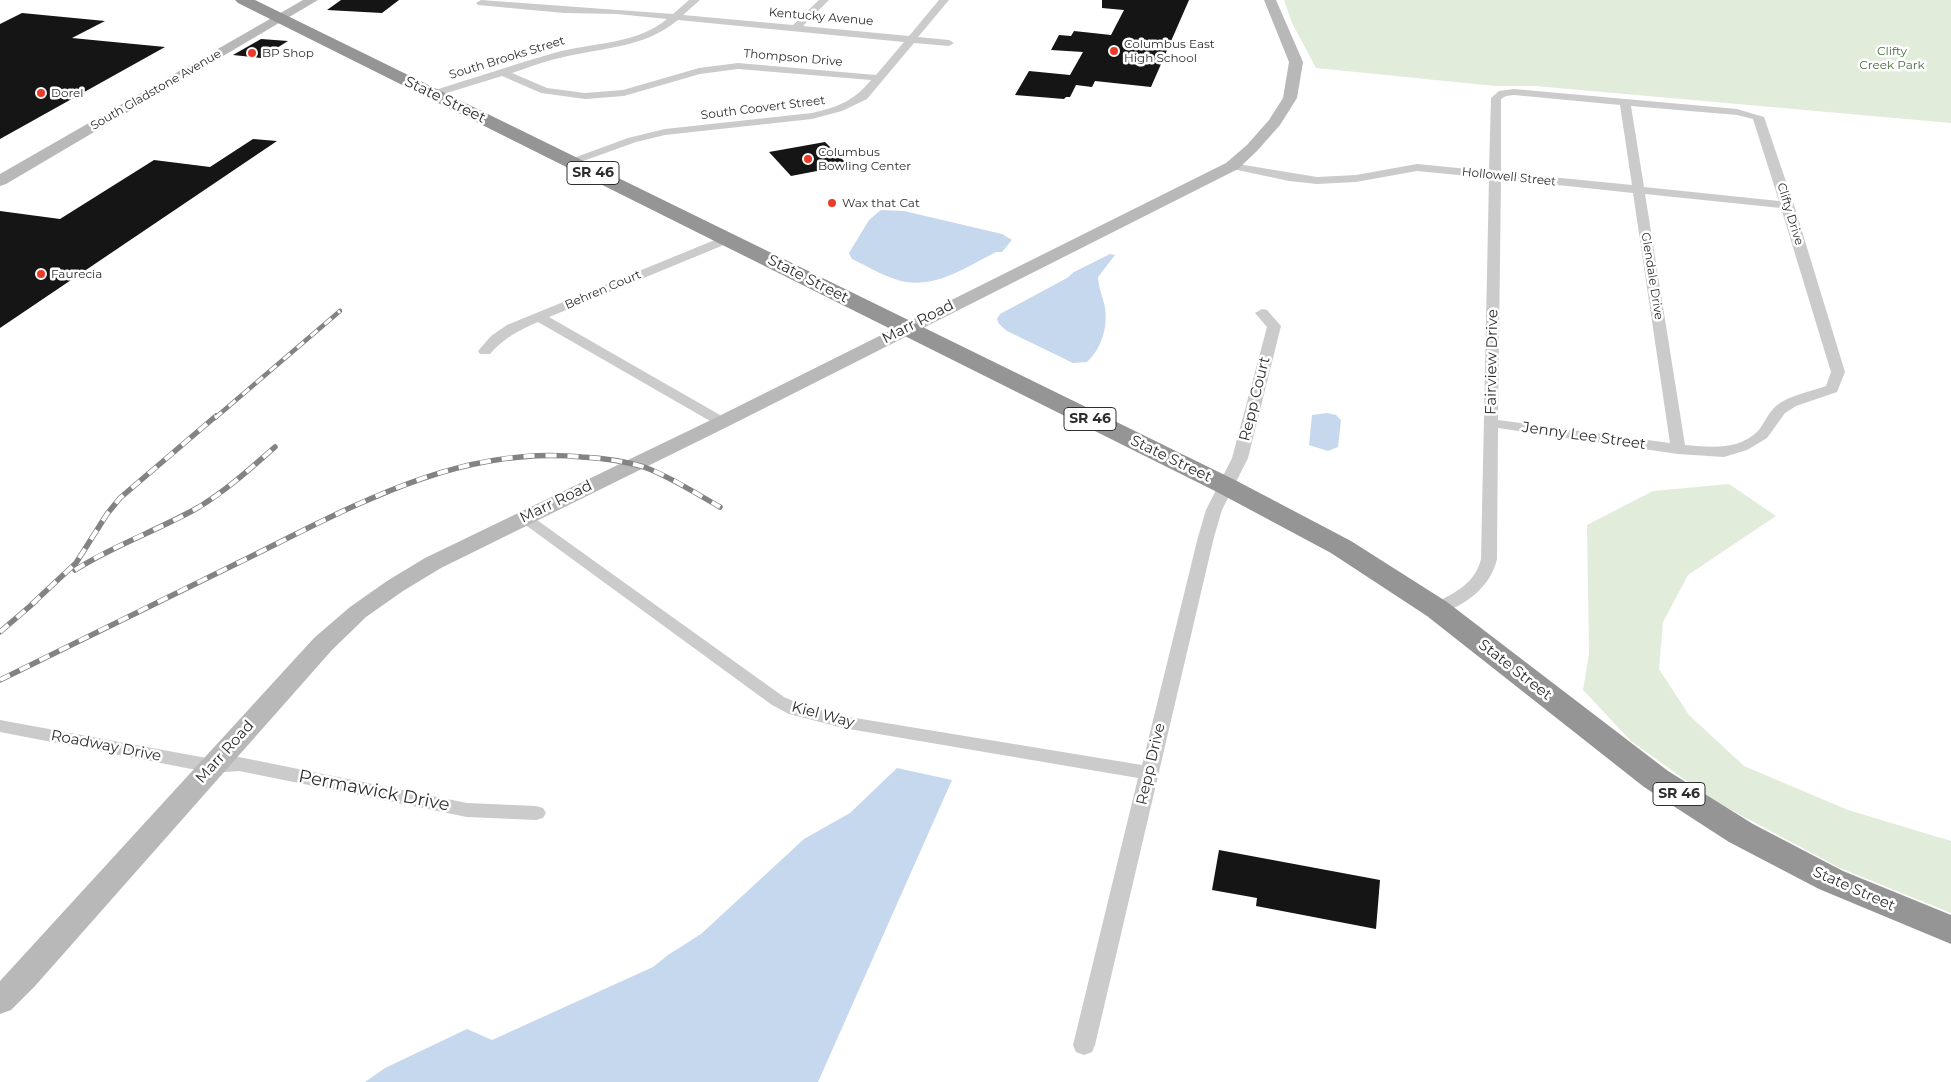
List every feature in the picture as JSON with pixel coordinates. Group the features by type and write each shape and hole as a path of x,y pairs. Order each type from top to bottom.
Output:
{"highway":[{"name":"State Street","path":"243,0 1226,486 1341,547 1437,609 1656,779 1741,833 1831,880 1951,930"}],"street":[{"name":"South Gladstone Avenue","path":"0,181 312,0"},
{"name":"South Brooks Street","path":"433,94 558,54 627,42 650,35 662,28 695,0"},
{"path":"796,28 824,0"},
{"name":"South Coovert Street","path":"572,162 632,140 665,132 812,116 838,110 852,104 863,97 944,0"},
{"name":"Marr Road","path":"0,1001 24,977 323,644 358,612 395,586 432,563 722,422 905,328 1232,166 1252,148 1275,122 1290,98 1296,62 1270,0"},
{"name":"Kentucky Avenue","path":"482,3 676,16 949,43"},
{"name":"Thompson Drive","path":"502,72 545,91 585,96 624,93 699,71 738,66 879,78"},
{"name":"Clifty Drive","path":"1503,93 1737,112 1758,117 1760,120 1788,205 1838,372 1832,389 1791,403 1780,410 1762,435 1742,447 1724,452 1678,450"},
{"name":"Fairview Drive","path":"1437,609 1474,588 1488,569 1496,98 1503,93"},
{"name":"Glendale Drive","path":"1625,102 1678,450"},
{"name":"Hollowell Street","path":"1232,166 1322,181 1362,178 1391,170 1411,168 1788,205"},
{"name":"Behren Court","path":"485,351 496,339 512,328 727,239"},
{"name":"Repp Court","path":"1226,486 1240,458 1274,326 1262,313"},
{"path":"539,317 722,422"},
{"name":"Jenny Lee Street","path":"1491,424 1678,450"},
{"name":"Repp Drive","path":"1084,1045 1206,537 1214,510 1226,486"},
{"name":"Kiel Way","path":"524,518 778,701 796,710 843,722 1149,773"},
{"name":"Roadway Drive","path":"0,726 212,766"},
{"name":"Permawick Drive","path":"212,766 239,764 467,810 536,813"}],"green space":[{"name":"Clifty Creek Park","path":"1284,0 1951,0 1951,123 1535,86 1495,86 1316,68 1292,23"},
{"path":"1729,484 1776,516 1688,575 1663,622 1659,669 1689,715 1744,766 1848,810 1951,841 1951,913 1840,868 1716,802 1631,741 1583,690 1589,654 1587,525 1653,491"}],"water":[{"path":"881,210 904,211 1002,234 1012,240 1002,252 996,252 953,274 930,281 906,282 885,276 852,259 849,253 869,220"},
{"path":"1110,254 1115,255 1098,277 1106,316 1104,330 1100,344 1087,362 1073,363 1007,331 999,324 997,319 1000,314"},
{"path":"1327,413 1336,415 1341,420 1338,447 1328,451 1309,445 1312,415"},
{"path":"897,768 952,780 818,1082 365,1082 385,1068 467,1029 492,1040 653,967 701,934 804,839 850,813"}],"building":[{"path":"341,0 399,0 382,13 327,10"},
{"name":"Columbus East High School","path":"1102,0 1189,0 1151,87 1095,81 1092,87 1076,85 1070,97 1064,99 1015,95 1029,71 1070,75 1083,52 1051,50 1059,35 1071,36 1074,31 1111,35 1124,10 1102,8"},
{"name":"Dorel","path":"22,13 105,21 72,38 165,47 0,139 0,24"},
{"path":"261,39 288,41 261,58 233,55"},
{"name":"Faurecia","path":"253,139 277,141 0,328 0,211 60,219 154,160 210,167"},
{"name":"Columbus Bowling Center","path":"825,142 848,165 791,176 769,152"},
{"path":"1219,850 1380,880 1376,929 1256,906 1257,898 1212,890"}],"railway":[{"path":"215,418 340,311"},
{"path":"32,604 76,563 107,514 120,498 216,416"},
{"path":"75,570 105,553 199,507 229,486 275,447"},
{"path":"0,680 369,499 451,470 493,460 537,456 582,457 621,461 654,471 720,507"},
{"path":"0,632 36,601"}],"place":[{"name":"Columbus East High School","path":"1114,51"},
{"name":"BP Shop","path":"252,53"},
{"name":"Dorel","path":"41,93"},
{"name":"Columbus Bowling Center","path":"808,159"},
{"name":"Wax that Cat","path":"832,203"},
{"name":"Faurecia","path":"41,274"}]}
